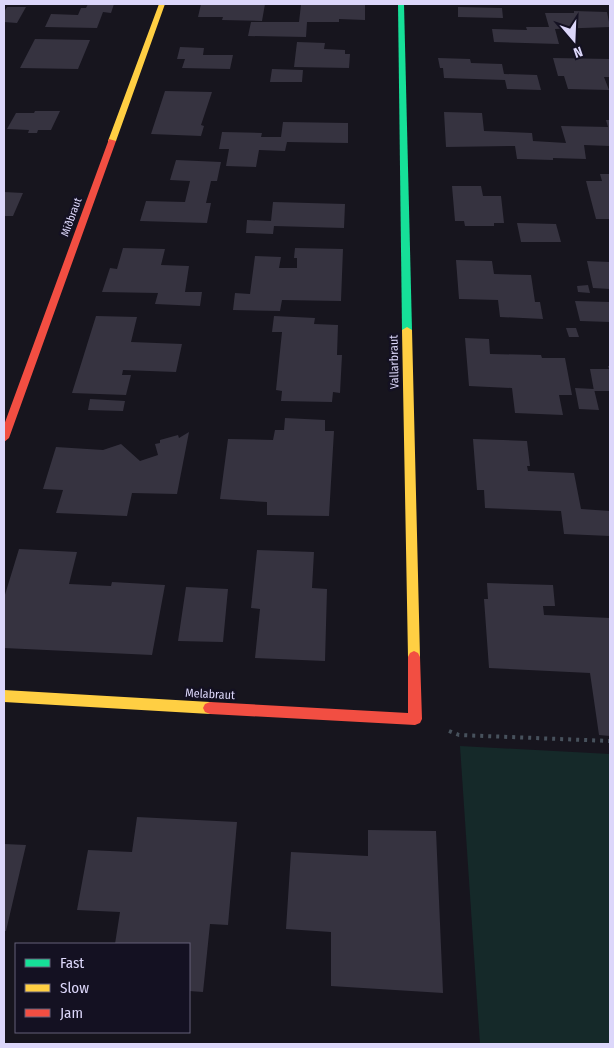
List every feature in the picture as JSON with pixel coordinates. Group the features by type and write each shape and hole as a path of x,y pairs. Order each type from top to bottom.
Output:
{"street":[{"name":"Miðbraut","path":"4,438 162,4"},
{"name":"Vallarbraut","path":"401,4 415,719"},
{"name":"Melabraut","path":"4,696 415,719"}],"path":[{"path":"415,719 459,735 610,741"}],"green space":[{"path":"460,746 610,754 610,1044 480,1044"}],"building":[{"path":"88,4 114,4 111,13 103,12 97,28 45,27 51,14 78,15 81,8 86,8"},
{"path":"201,4 265,4 262,21 222,20 223,17 198,17"},
{"path":"365,4 365,20 339,19 339,22 299,22 301,5"},
{"path":"7,7 26,7 17,23 4,22 4,12"},
{"path":"458,7 502,8 503,18 458,17"},
{"path":"574,11 607,12 610,27 555,29 559,44 494,42 492,29 527,30 526,27 549,27 545,13 574,13"},
{"path":"251,22 307,22 306,37 248,36"},
{"path":"35,39 90,40 78,69 20,68"},
{"path":"297,42 325,43 324,49 345,50 345,54 350,54 349,68 294,67"},
{"path":"180,47 204,48 203,55 233,55 230,69 182,68 185,59 177,59"},
{"path":"438,58 470,59 471,63 502,64 504,74 537,75 541,90 507,89 505,80 444,78 443,68 440,68"},
{"path":"553,58 610,59 610,77 604,77 609,90 568,89 564,76 558,76"},
{"path":"272,69 303,70 302,82 270,82"},
{"path":"165,91 212,92 201,125 204,126 201,136 151,134"},
{"path":"35,111 60,111 51,130 38,130 37,133 28,133 29,130 7,129 16,113 34,113"},
{"path":"444,112 482,113 484,131 532,133 533,141 566,143 561,126 608,127 606,120 610,120 610,146 584,145 586,159 553,158 553,160 517,159 515,146 446,147"},
{"path":"283,122 348,123 348,143 287,142 285,151 259,150 256,167 226,166 229,149 219,149 222,132 262,133 261,137 281,137"},
{"path":"176,160 221,162 217,181 211,181 206,203 211,203 207,223 140,221 146,201 185,202 190,181 170,180"},
{"path":"600,174 610,174 610,219 596,219 586,181 602,181"},
{"path":"452,186 481,186 483,196 501,196 504,223 494,223 494,226 465,226 464,221 455,221"},
{"path":"4,192 23,193 13,216 4,216"},
{"path":"273,202 345,204 344,228 274,226 273,234 246,233 247,220 271,221"},
{"path":"517,223 556,224 561,242 521,242"},
{"path":"123,248 165,249 161,265 189,266 185,292 202,292 200,306 155,304 158,293 102,292 110,268 117,269"},
{"path":"295,248 343,249 341,301 282,300 280,311 233,310 235,293 250,294 255,256 281,257 279,268 297,268 297,258 294,258"},
{"path":"456,260 492,261 494,274 531,275 535,302 540,302 543,319 500,317 498,300 459,299"},
{"path":"587,261 610,262 610,289 593,288"},
{"path":"588,285 590,293 578,292 577,286"},
{"path":"575,301 610,302 610,322 580,321"},
{"path":"96,316 137,317 131,342 182,344 176,372 123,370 122,375 131,375 126,395 72,393"},
{"path":"274,316 315,318 314,324 338,325 337,355 342,355 340,393 333,392 332,402 281,401 282,391 276,390 282,332 272,332"},
{"path":"566,328 576,328 579,337 569,337"},
{"path":"465,338 489,339 490,354 541,355 542,358 565,358 572,395 559,395 563,415 515,413 512,388 469,386"},
{"path":"608,366 610,366 610,391 594,391 590,369 609,369"},
{"path":"575,388 594,389 599,410 579,409"},
{"path":"90,399 125,401 123,411 88,410"},
{"path":"285,418 325,420 325,431 334,431 329,516 267,515 267,502 220,499 228,439 273,440 275,430 284,430"},
{"path":"189,432 177,494 132,493 127,516 56,513 63,490 43,489 56,447 103,450 121,444 140,461 158,455 155,444 160,443 160,440 178,435 179,438"},
{"path":"473,439 527,441 530,466 527,466 528,471 574,473 581,509 610,511 610,536 564,534 561,511 485,508 484,490 477,490"},
{"path":"19,549 77,552 69,584 111,586 112,582 165,585 152,655 4,648 4,598"},
{"path":"257,550 314,552 312,588 327,589 325,661 255,658 260,609 251,608"},
{"path":"487,583 553,585 555,606 543,606 544,615 610,618 610,736 599,735 590,673 489,668 484,599 488,599"},
{"path":"186,587 228,589 223,642 178,641"},
{"path":"137,817 237,822 228,925 210,924 203,992 190,991 190,943 115,943 120,912 77,910 88,850 132,852"},
{"path":"368,830 436,831 443,993 331,986 331,932 286,929 291,852 368,856"},
{"path":"4,844 26,845 6,931 4,931"}],"traffic: fast":[{"path":"401,4 407,330"}],"traffic: slow":[{"path":"112,141 162,4"},
{"path":"407,330 414,657"},
{"path":"4,696 210,708"}],"traffic: jam":[{"path":"4,438 112,141"},
{"path":"210,708 415,719 414,657"}]}
